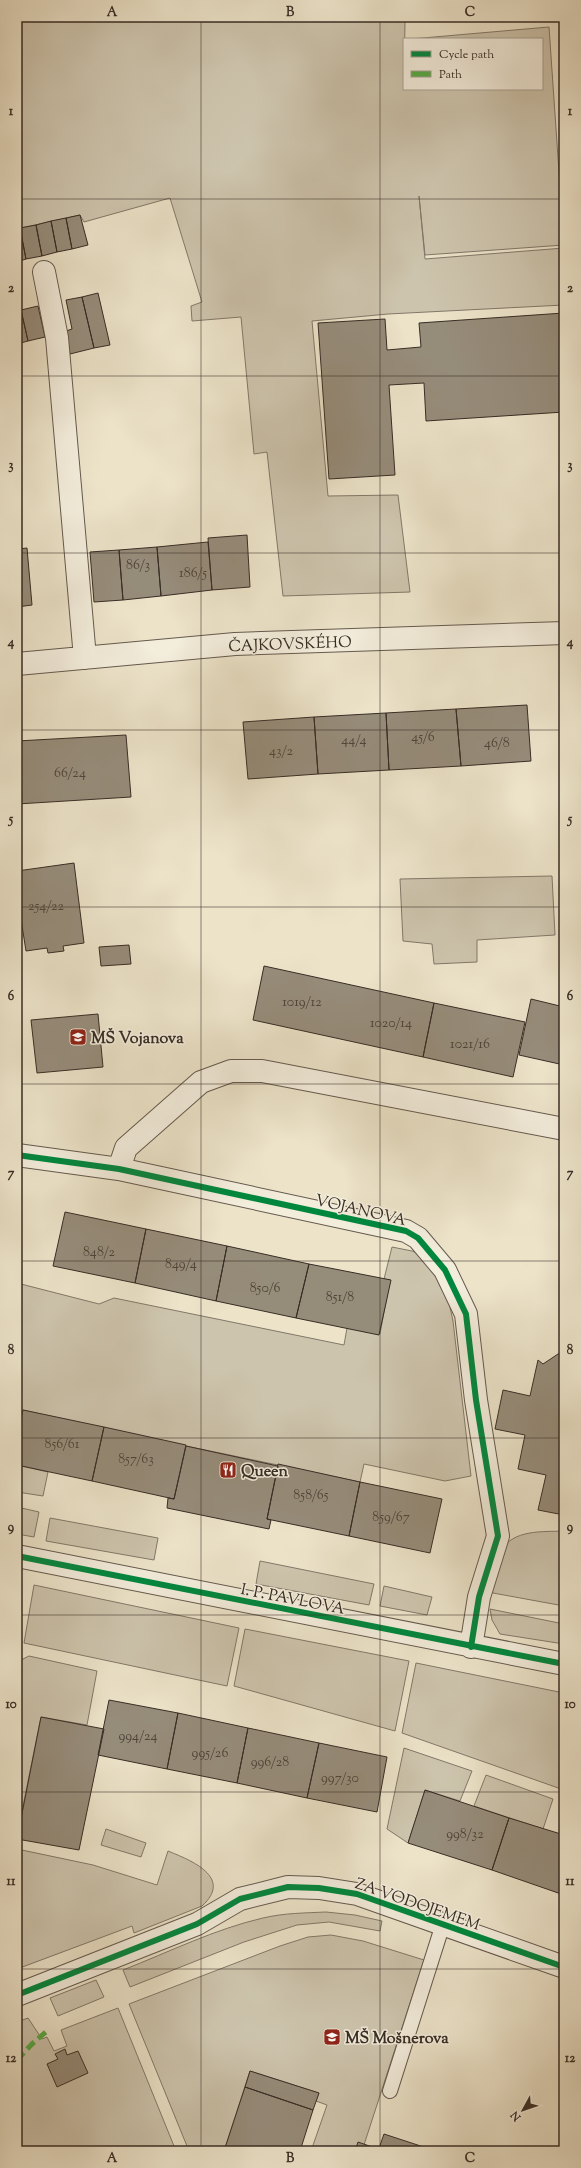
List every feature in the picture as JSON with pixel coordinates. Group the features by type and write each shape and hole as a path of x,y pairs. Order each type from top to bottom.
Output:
{"street":[{"path":"44,272 57,338 85,658"},
{"name":"ČAJKOVSKÉHO","path":"17,664 235,644 564,633"},
{"path":"119,1169 126,1148 176,1102 201,1082 231,1071 262,1071 564,1129"},
{"name":"VOJANOVA","path":"17,1155 119,1169 406,1231 418,1238 445,1270 466,1314 476,1400 498,1536 479,1597 471,1647"},
{"name":"I. P. PAVLOVA","path":"17,1556 471,1647 564,1664"},
{"name":"ZA VODOJEMEM","path":"17,1995 197,1924 240,1899 288,1887 319,1888 357,1894 564,1967"}],"lane":[{"path":"390,2091 443,1924"}],"shaded area":[{"path":"17,17 447,17 405,20 405,38 403,38 403,90 543,90 543,38 422,38 549,27 564,245 425,255 419,196 425,259 564,248 564,305 388,314 312,321 328,496 398,495 410,592 283,596 267,452 254,454 241,317 192,321 191,306 202,302 170,198 84,222 80,215 17,229"},
{"path":"552,876 555,935 477,940 477,962 434,964 432,944 403,941 400,879"},
{"path":"392,1247 412,1251 428,1257 447,1293 453,1321 471,1476 445,1481 364,1464 360,1482 23,1410 17,1435 17,1283 99,1304 114,1298 344,1345 347,1328 380,1334 390,1280 384,1279"},
{"path":"17,1465 48,1472 43,1496 17,1492"},
{"path":"17,1507 39,1512 34,1537 17,1534"},
{"path":"50,1518 158,1538 154,1560 46,1541"},
{"path":"564,1531 560,1550 564,1551 564,1606 493,1593 490,1587 494,1569 499,1555 506,1544 521,1535 529,1533"},
{"path":"260,1561 374,1584 369,1605 256,1584"},
{"path":"34,1585 239,1628 227,1686 24,1643"},
{"path":"384,1586 432,1597 427,1615 380,1606"},
{"path":"490,1609 564,1624 564,1644 500,1634 492,1620"},
{"path":"245,1629 409,1661 395,1731 234,1686"},
{"path":"29,1656 97,1671 87,1725 41,1717 22,1811 17,1810 17,1670 21,1660"},
{"path":"416,1663 564,1693 564,1790 402,1733"},
{"path":"404,1748 472,1771 460,1801 425,1790 408,1843 387,1829"},
{"path":"486,1775 553,1799 543,1829 474,1806"},
{"path":"106,1829 146,1843 141,1857 101,1845"},
{"path":"17,1849 93,1865 157,1885 168,1851 187,1859 205,1871 211,1878 213,1886 211,1896 202,1906 134,1933 132,1926 17,1969"},
{"path":"326,1912 355,1915 382,1921 380,1931 329,1922 297,1925 244,1942 130,1987 123,1970 227,1928 279,1915"},
{"path":"331,1935 363,1941 424,1960 362,2151 311,2151 327,2105 316,2101 319,2093 250,2071 224,2151 189,2151 129,2004 280,1946 308,1937"},
{"path":"96,1980 104,1997 58,2016 50,1998"},
{"path":"118,2008 176,2151 17,2151 17,2022 28,2018 42,2039 47,2037 54,2051 67,2046 61,2030"}],"building":[{"path":"80,215 88,245 72,249 66,218"},
{"path":"66,218 72,249 57,252 51,221"},
{"path":"51,221 57,252 42,256 36,225"},
{"path":"36,225 42,256 26,259 20,228"},
{"path":"20,228 26,259 17,262 17,229"},
{"path":"98,293 110,345 94,348 82,297"},
{"path":"82,297 94,348 70,354 66,331 72,329 66,300"},
{"path":"38,306 45,337 28,341 21,310"},
{"path":"21,310 28,341 17,344 17,311"},
{"path":"564,313 564,412 426,421 424,383 389,385 395,475 329,479 318,323 385,319 387,350 421,347 419,323"},
{"path":"17,534 19,549 27,548 32,605 17,607"},
{"path":"247,535 250,587 212,590 208,538"},
{"path":"208,542 212,590 161,596 157,547"},
{"path":"157,547 161,596 123,600 119,550"},
{"path":"119,550 123,600 94,602 90,552"},
{"path":"527,705 531,761 461,766 456,709"},
{"path":"456,709 461,766 389,770 386,713"},
{"path":"386,713 389,770 318,774 314,717"},
{"path":"314,717 318,774 248,779 243,722"},
{"path":"126,735 131,797 17,804 17,741"},
{"path":"74,863 84,943 63,946 64,951 48,953 47,948 26,951 18,900 17,871"},
{"path":"129,945 131,964 101,966 99,947"},
{"path":"264,966 434,1003 423,1057 253,1020"},
{"path":"531,999 564,1007 564,1065 519,1055"},
{"path":"434,1003 525,1022 513,1077 423,1057"},
{"path":"98,1014 103,1067 37,1073 31,1020"},
{"path":"65,1212 146,1229 135,1283 53,1266"},
{"path":"146,1229 227,1246 216,1301 135,1283"},
{"path":"227,1246 309,1264 296,1318 216,1301"},
{"path":"309,1264 391,1280 379,1335 296,1318"},
{"path":"561,1352 564,1357 564,1515 538,1510 546,1475 518,1469 525,1435 495,1429 503,1390 530,1396 538,1360 543,1364"},
{"path":"23,1410 104,1427 92,1481 17,1465 17,1435"},
{"path":"104,1427 186,1445 174,1499 92,1481"},
{"path":"186,1446 278,1466 267,1519 271,1520 269,1529 167,1508 168,1498 174,1499"},
{"path":"278,1464 360,1482 349,1536 267,1519"},
{"path":"360,1482 442,1499 430,1553 349,1536"},
{"path":"564,1532 564,1551 560,1550"},
{"path":"109,1700 178,1713 167,1769 98,1755"},
{"path":"178,1713 248,1728 237,1783 167,1769"},
{"path":"41,1717 104,1729 79,1850 17,1839"},
{"path":"248,1728 319,1743 307,1798 237,1783"},
{"path":"319,1743 387,1757 377,1812 307,1798"},
{"path":"425,1790 509,1818 492,1870 408,1843"},
{"path":"509,1818 564,1835 564,1895 492,1870"},
{"path":"65,2049 67,2055 78,2051 88,2073 57,2087 47,2064 58,2059 55,2054"},
{"path":"250,2071 319,2093 313,2110 245,2087"},
{"path":"245,2087 313,2110 300,2151 224,2151"},
{"path":"384,2134 436,2151 378,2151"},
{"path":"358,2142 378,2149 378,2151 355,2151"}],"marked path":[{"path":"17,2060 47,2031"}],"cycle path":[{"path":"17,1155 119,1169 406,1231 418,1238 445,1270 466,1314 476,1400 498,1536 479,1597 471,1647"},
{"path":"17,1556 564,1664"},
{"path":"17,1995 197,1924 240,1899 288,1887 319,1888 357,1894 564,1967"}],"place":[{"name":"MŠ Vojanova","path":"78,1037"},
{"name":"Queen","path":"228,1470"},
{"name":"MŠ Mošnerova","path":"332,2037"}]}
